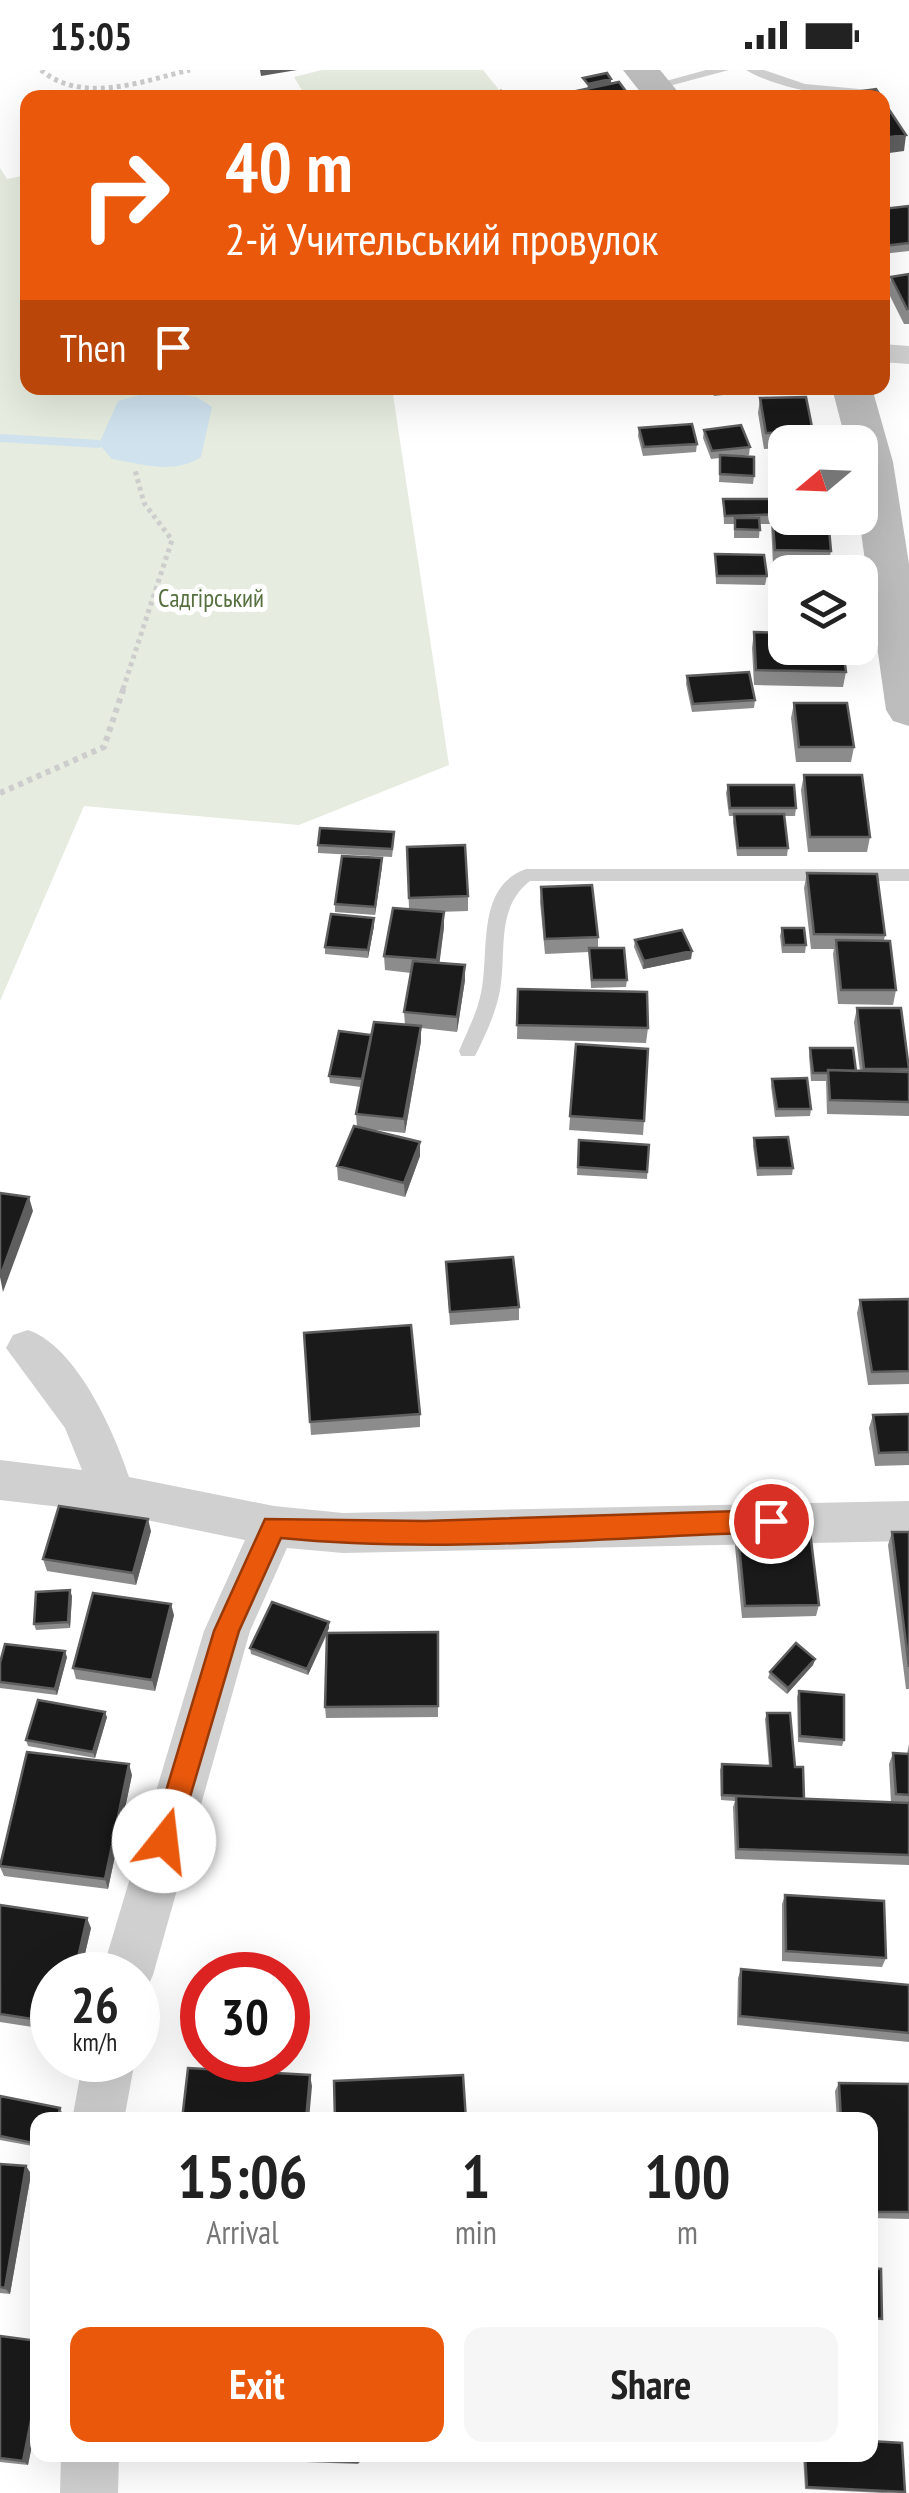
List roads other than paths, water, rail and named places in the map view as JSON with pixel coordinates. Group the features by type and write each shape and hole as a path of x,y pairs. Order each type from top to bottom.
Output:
{"main road":[{"path":"854,395 872,462 909,710"}],"street":[{"path":"28,1348 69,1392 96,1438 112,1493"},
{"path":"8,1476 274,1526 342,1533 909,1521"},
{"path":"134,1952 226,1631 274,1526"},
{"path":"99,2112 105,2082"},
{"path":"88,2493 90,2462"}],"lane":[{"path":"653,84 723,70"},
{"path":"752,70 803,88 825,90"},
{"path":"468,1051 490,994 498,910 508,885 526,874 909,875"}],"water":[{"path":"140,395 183,395 197,397 212,407 201,457 169,467 112,459 99,444 118,401"}],"waterway":[{"path":"0,438 99,444"}],"park label":[{"name":"Садгірський","path":"211,598"}]}
